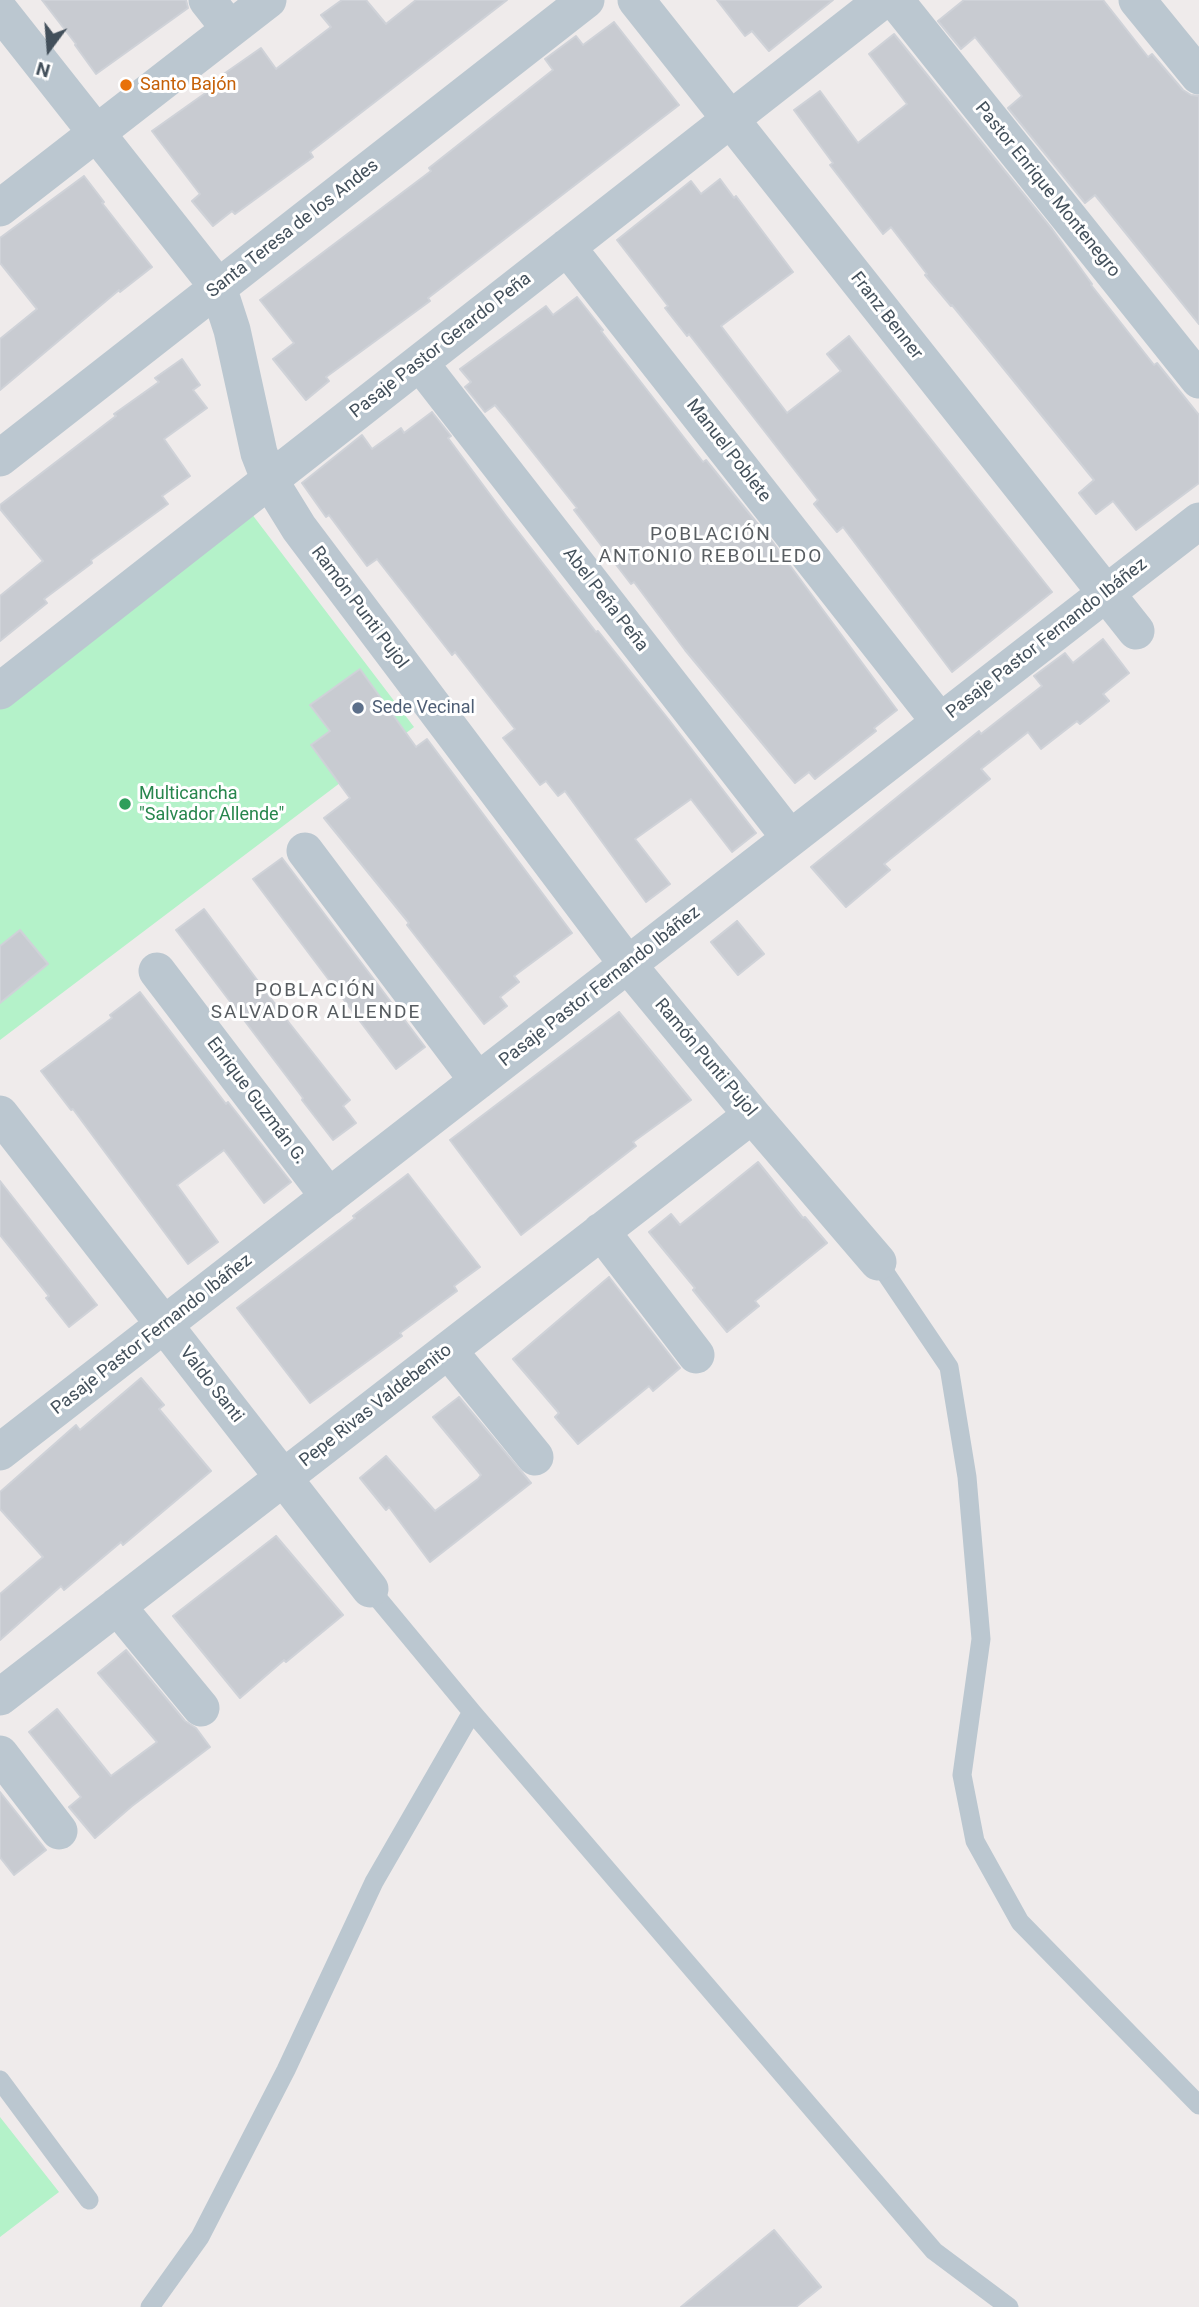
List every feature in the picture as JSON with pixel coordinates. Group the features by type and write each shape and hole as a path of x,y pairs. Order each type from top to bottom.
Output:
{"street":[{"path":"207,0 230,29"},
{"path":"0,208 268,0"},
{"name":"Santa Teresa de los Andes","path":"0,458 586,0"},
{"name":"Franz Benner","path":"636,0 1136,631"},
{"name":"Pasaje Pastor Gerardo Peña","path":"0,691 883,0"},
{"name":"Pastor Enrique Montenegro","path":"895,0 1199,380"},
{"path":"1137,0 1199,76"},
{"name":"Ramón Punti Pujol","path":"0,11 218,287 232,330 259,453 270,481 299,528 628,965 878,1262"},
{"name":"Manuel Poblete","path":"567,247 940,722"},
{"name":"Abel Peña Peña","path":"420,363 790,838"},
{"name":"Pasaje Pastor Fernando Ibáñez","path":"1,1449 1199,521"},
{"path":"305,851 478,1081"},
{"name":"Enrique Guzmán G.","path":"157,971 329,1197"},
{"name":"Valdo Santi","path":"0,1114 370,1589"},
{"name":"Pepe Rivas Valdebenito","path":"0,1697 752,1115"},
{"path":"601,1231 696,1355"},
{"path":"448,1350 535,1457"},
{"path":"117,1606 201,1708"},
{"path":"0,1754 59,1831"}],"lane":[{"path":"878,1262 949,1367 963,1450 981,1639 962,1775 975,1842 1020,1923 1199,2105"},
{"path":"370,1589 472,1712 934,2250 1009,2307"},
{"path":"150,2307 200,2237 286,2070 374,1882 472,1712"},
{"path":"0,2080 89,2200"}],"green space":[{"path":"248,509 414,727 0,1040 0,697"},
{"path":"0,2117 59,2192 0,2237"}],"building":[{"path":"42,0 186,0 188,8 96,74"},
{"path":"342,0 366,0 386,24 416,0 507,0 310,152 313,157 235,214 232,211 213,226 192,201 200,194 152,131 221,82 218,78 261,48 276,69 331,27 321,15"},
{"path":"717,0 833,0 769,51 752,31 745,36"},
{"path":"964,0 1103,0 1148,57 1152,54 1183,90 1199,96 1199,324 1095,195 1085,203 1008,108 1022,96 975,37 961,49 938,21"},
{"path":"614,22 679,105 428,298 430,301 326,377 329,381 306,400 273,359 294,343 260,300 431,171 429,168 553,70 545,59 576,36 583,45"},
{"path":"894,34 1052,229 1091,285 1154,365 1157,363 1199,415 1199,483 1136,530 1113,501 1096,514 1079,493 1094,480 925,275 927,274 891,227 883,234 830,165 833,163 794,110 820,91 858,143 907,104 869,54"},
{"path":"84,176 152,267 120,292 119,290 0,390 0,339 37,309 0,263 0,238"},
{"path":"720,179 793,272 721,326 787,413 841,371 827,354 849,336 1052,592 952,672 843,527 837,532 814,504 818,500 689,334 687,336 665,308 668,306 617,240 691,181 701,194"},
{"path":"577,297 703,462 706,460 774,544 897,710 874,728 876,731 815,779 809,772 795,783 685,650 634,582 631,584 574,510 577,508 495,405 485,412 465,387 471,382 460,369 546,306 553,315"},
{"path":"182,359 200,385 193,390 207,408 164,439 190,476 162,496 168,504 91,560 92,563 44,599 47,603 0,641 0,596 43,561 0,509 0,505 116,416 114,414 159,382 155,378"},
{"path":"432,412 506,516 756,833 732,852 691,799 635,839 670,884 646,902 565,791 558,796 546,781 540,785 503,738 515,729 455,652 452,655 377,559 367,566 302,483 362,435 372,449 401,428 404,433"},
{"path":"1103,639 1129,673 1103,694 1109,701 1080,724 1077,721 1041,749 1028,732 981,769 990,779 884,864 890,870 846,907 811,867 979,731 981,734 1042,686 1034,676 1065,653 1073,663"},
{"path":"360,669 416,747 427,739 572,933 514,976 519,982 500,997 507,1006 484,1024 407,925 409,923 324,818 350,798 311,745 330,731 310,705"},
{"path":"282,858 425,1047 396,1069 253,879"},
{"path":"204,909 350,1100 343,1106 356,1123 333,1140 176,930"},
{"path":"737,921 764,954 738,975 711,942"},
{"path":"20,930 48,964 0,1003 0,946"},
{"path":"140,992 226,1104 228,1102 291,1182 264,1203 224,1150 177,1185 218,1242 188,1264 73,1109 71,1110 41,1071 112,1018 110,1015"},
{"path":"619,1012 691,1100 633,1142 636,1146 521,1235 450,1140"},
{"path":"758,1162 827,1243 755,1301 759,1306 727,1332 649,1232 671,1214 680,1225"},
{"path":"408,1174 480,1267 454,1286 457,1291 400,1333 402,1336 310,1403 237,1308"},
{"path":"0,1181 97,1305 69,1327 46,1298 49,1296 0,1235"},
{"path":"609,1277 680,1368 653,1391 649,1386 578,1444 555,1417 559,1413 513,1359"},
{"path":"141,1378 164,1405 159,1409 211,1471 123,1545 121,1542 64,1590 61,1586 0,1640 0,1594 43,1557 0,1509 0,1492 76,1425 80,1430"},
{"path":"459,1397 531,1483 430,1562 389,1507 386,1510 360,1478 386,1456 435,1511 478,1479 481,1475 433,1417"},
{"path":"276,1536 343,1615 240,1698 173,1616"},
{"path":"126,1650 210,1747 132,1806 95,1838 69,1807 81,1797 29,1732 57,1709 111,1776 157,1742 98,1673"},
{"path":"0,1792 46,1850 14,1875 0,1857"},
{"path":"774,2230 821,2287 796,2307 681,2307"}],"place":[{"name":"Santo Bajón","path":"126,85"},
{"name":"Sede Vecinal","path":"358,708"},
{"name":"Multicancha \"Salvador Allende\"","path":"125,804"}],"district":[{"name":"POBLACIÓN ANTONIO REBOLLEDO","path":"711,546"},
{"name":"POBLACIÓN SALVADOR ALLENDE","path":"316,1002"}]}
